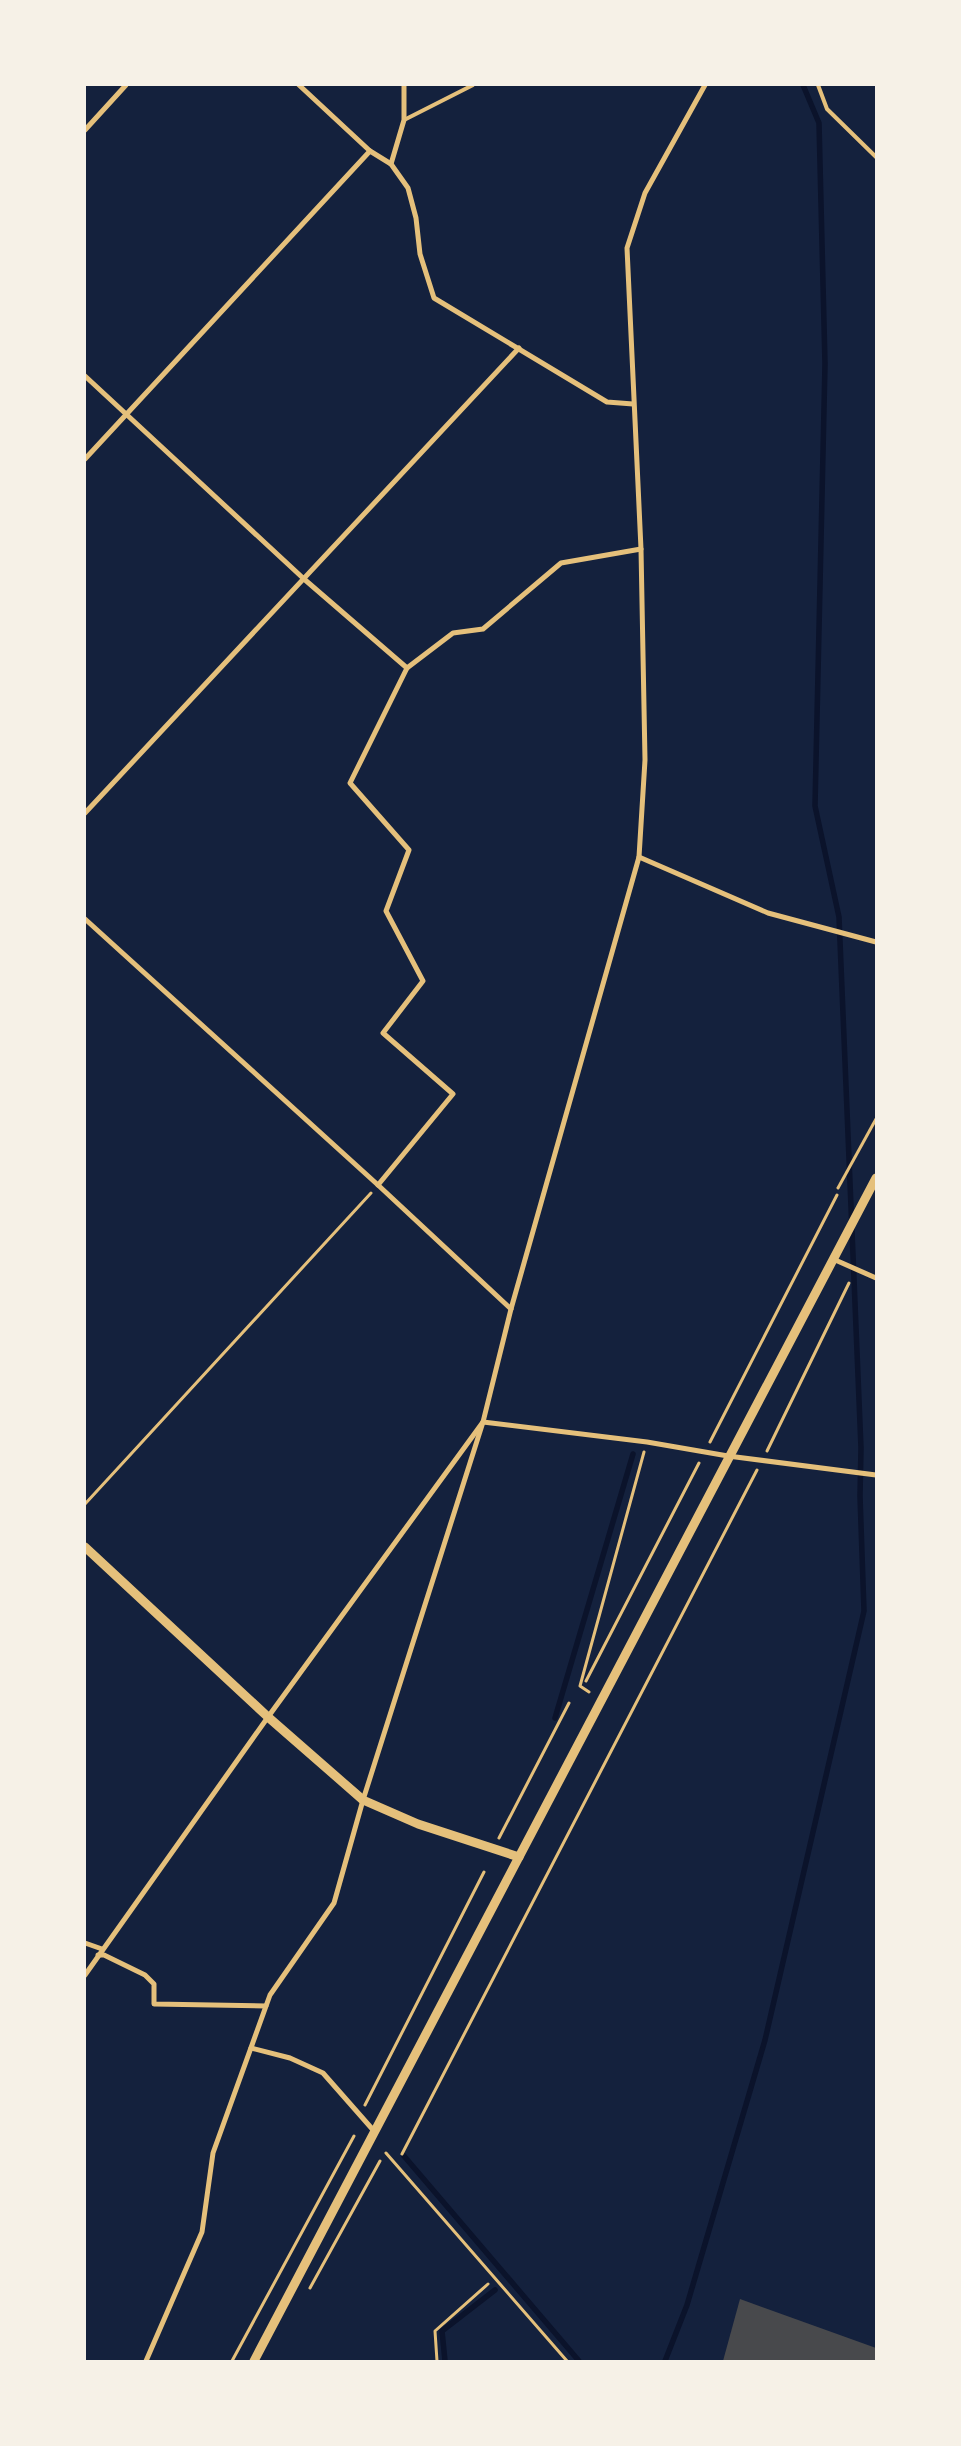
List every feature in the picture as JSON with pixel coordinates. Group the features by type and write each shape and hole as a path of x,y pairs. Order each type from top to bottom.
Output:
{"street":[{"path":"85,130 126,85"},
{"path":"299,85 370,151 391,164 408,188 416,218 420,254 434,298 606,402 633,404"},
{"path":"391,164 404,120 404,85"},
{"path":"146,2361 202,2232 213,2153 270,1995 334,1903 363,1800 483,1422 511,1309 639,857 646,760 641,549 627,248 645,192 704,85"},
{"path":"85,459 370,151"},
{"path":"85,813 518,348"},
{"path":"85,376 304,578 407,668"},
{"path":"378,1185 454,1094 383,1034 423,981 386,911 409,850 350,783 407,668 453,633 483,629 561,563 641,549"},
{"path":"639,857 768,913 876,942"},
{"path":"85,919 378,1185 511,1309"},
{"path":"254,2361 519,1857 600,1698 876,1178"},
{"path":"833,1259 876,1278"},
{"path":"483,1422 647,1442 728,1456 876,1476"},
{"path":"85,1975 268,1716 483,1422"},
{"path":"85,1547 268,1716 363,1800 418,1824 519,1857"},
{"path":"85,1943 102,1950"},
{"path":"98,1955 104,1955 145,1975 154,1984 154,2004 266,2006"},
{"path":"251,2048 290,2058 323,2073 375,2131"}],"lane":[{"path":"404,120 473,85"},
{"path":"818,85 827,109 876,157"}],"path":[{"path":"838,1188 876,1119"},
{"path":"85,1504 378,1185"},
{"path":"586,1681 836,1195"},
{"path":"402,2154 762,1460 849,1283"},
{"path":"600,1698 580,1686 647,1442"},
{"path":"499,1838 569,1704"},
{"path":"365,2106 484,1872"},
{"path":"232,2361 358,2128"},
{"path":"386,2153 567,2361"},
{"path":"308,2292 380,2161"},
{"path":"437,2361 434,2331 488,2284"}],"building":[{"path":"740,2299 876,2348 876,2361 723,2361"}],"waterway":[{"path":"665,2361 687,2305 765,2040 864,1611 860,1496 861,1448 839,917 815,806 825,364 819,123 803,85"},
{"path":"555,1718 633,1454"},
{"path":"404,2156 579,2361"},
{"path":"445,2361 442,2331 495,2290"}]}
